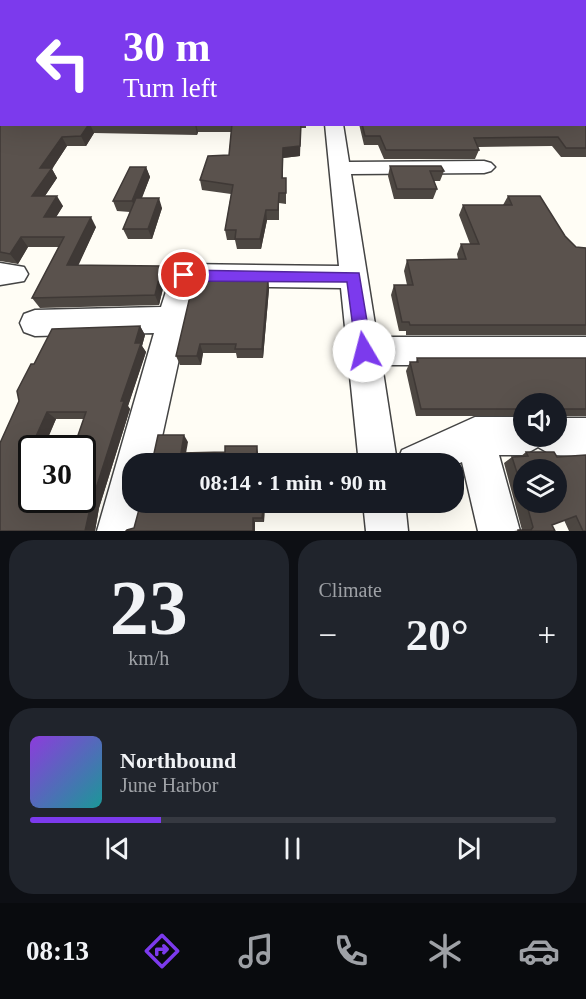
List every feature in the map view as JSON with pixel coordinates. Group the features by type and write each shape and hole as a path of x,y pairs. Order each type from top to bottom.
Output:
{"street":[{"path":"334,126 377,453"},
{"path":"340,168 484,167"},
{"path":"139,453 184,275 354,277"},
{"path":"35,323 173,320"},
{"path":"364,351 586,351"},
{"path":"475,436 499,531"},
{"path":"439,453 475,436 513,436"},
{"path":"567,436 586,437"},
{"path":"118,531 123,513"},
{"path":"385,513 387,531"}],"building":[{"path":"0,126 88,126 81,136 62,137 40,168 52,168 32,196 57,196 44,217 91,217 67,265 162,266 155,295 32,298 64,237 21,237 10,254 0,252"},
{"path":"232,126 301,126 300,146 283,148 282,178 286,178 286,193 279,193 278,210 266,210 260,239 235,239 236,230 225,230 233,185 200,180 208,156 229,155"},
{"path":"362,126 586,126 586,148 566,148 558,137 474,138 479,150 386,150 380,136 365,136"},
{"path":"390,166 441,166 444,171 430,171 437,189 397,189"},
{"path":"130,167 146,167 132,201 113,201"},
{"path":"508,196 540,196 565,236 576,247 586,248 586,325 410,325 409,322 402,322 394,285 413,285 407,260 466,259 461,244 479,244 463,205 512,205"},
{"path":"136,198 159,198 148,229 123,229"},
{"path":"194,279 268,280 262,349 235,349 236,344 200,344 197,356 176,356"},
{"path":"140,326 135,343 141,343 121,401 124,401 96,488 96,435 78,435 86,412 47,412 37,435 18,435 18,513 89,513 85,531 0,531 0,443 19,401 17,391 31,364 34,364 52,329"},
{"path":"417,358 586,358 586,409 567,409 567,393 513,393 513,409 421,409 410,362 418,362"},
{"path":"158,435 184,435 181,453 154,453"},
{"path":"225,446 257,446 257,453 181,453 225,452"},
{"path":"526,452 554,452 557,457 586,455 586,531 583,531 576,516 552,525 555,531 518,531 531,530 533,527 529,513 567,513 567,459 513,460 512,457 528,456"},
{"path":"138,513 263,513 262,518 253,518 253,531 126,531 134,528"}],"route":[{"path":"184,275 354,277 364,351"}]}
